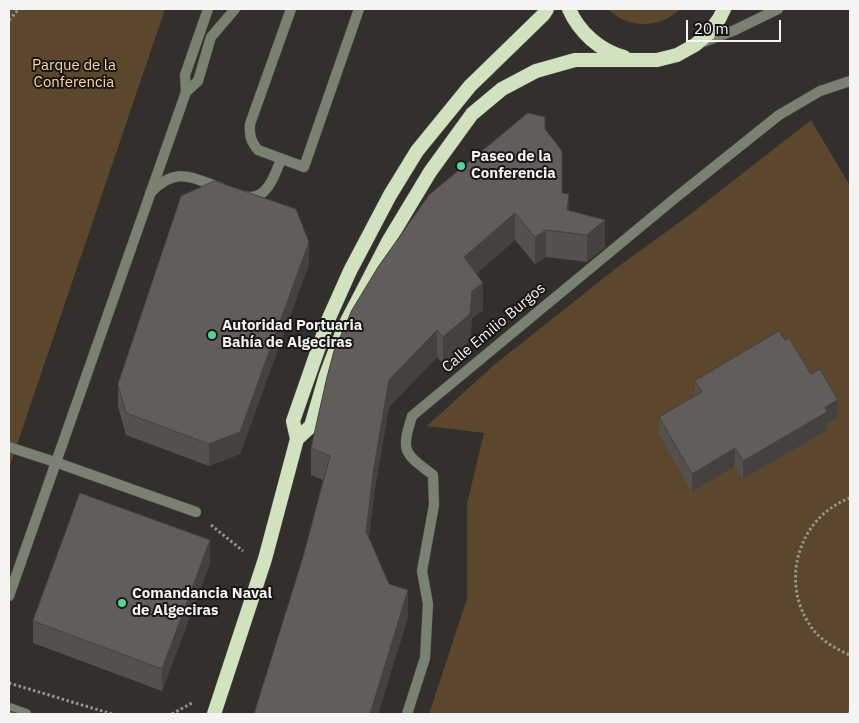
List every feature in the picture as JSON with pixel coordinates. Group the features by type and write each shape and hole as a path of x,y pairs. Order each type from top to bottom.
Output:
{"highway":[{"path":"214,714 265,558 297,439 293,420 329,318 350,272 390,195 417,151 470,86 547,9"},
{"path":"570,9 584,33 599,46 618,55 637,60"},
{"path":"297,439 311,426 326,375 345,325 389,240 430,172 472,114 502,89 536,71 575,60 657,60 677,54 695,45 708,34 724,9"}],"street":[{"path":"9,596 186,92 184,75 208,9"},
{"path":"186,92 198,81 211,37 235,9"},
{"path":"291,9 249,131 253,145 258,150 304,167 359,9"},
{"path":"695,45 735,30 778,9"},
{"name":"Calle Emilio Burgos","path":"407,714 425,658 428,604 422,570 434,505 433,475 410,458 404,441 412,416 779,115 820,91 850,81"},
{"path":"150,194 160,184 172,177 186,175 250,198 268,188 274,180 281,159"},
{"path":"9,447 196,512"},
{"path":"9,708 26,714"}],"path":[{"path":"9,20 19,9"},
{"path":"850,498 830,508 815,521 804,538 797,557 795,577 797,597 805,616 816,632 832,646 850,655"},
{"path":"196,512 242,551 265,558"},
{"path":"9,683 112,714"}],"green space":[{"name":"Parque de la Conferencia","path":"9,9 165,9 9,468"},
{"path":"608,9 680,9 672,16 663,20 644,24 625,20 616,16"},
{"path":"811,120 850,186 850,714 429,714 467,599 467,504 484,433 427,426 494,365 619,266 688,216"}],"building":[{"path":"528,113 545,117 545,129 562,151 562,193 569,194 567,210 605,220 587,235 546,230 535,237 515,213 464,257 483,283 472,291 470,314 443,337 437,330 389,380 374,467 366,531 389,584 408,590 370,714 254,714 303,557 330,456 311,448 334,351 352,310 378,267 429,195"},
{"name":"Autoridad Portuaria Bahía de Algeciras","path":"215,181 296,209 309,242 240,432 209,444 126,413 118,384 181,196"},
{"path":"779,331 785,340 789,338 811,374 820,369 838,400 825,407 827,412 743,461 735,448 692,474 659,417 702,392 695,381"},
{"name":"Comandancia Naval de Algeciras","path":"80,493 210,540 162,669 33,621"},
{"path":"9,711 20,714 9,714"}],"place":[{"name":"Paseo de la Conferencia","path":"461,166"},
{"name":"Autoridad Portuaria Bahía de Algeciras","path":"212,335"},
{"name":"Comandancia Naval de Algeciras","path":"122,603"}]}
